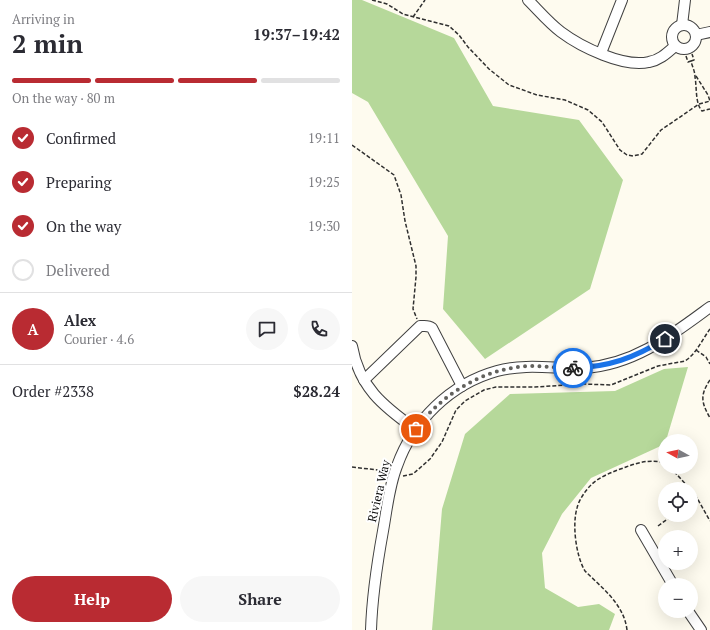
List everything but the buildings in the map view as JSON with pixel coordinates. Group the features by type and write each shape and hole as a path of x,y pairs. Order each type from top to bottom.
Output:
{"street":[{"path":"528,0 561,32 578,43 617,59 635,63 645,63 661,58 675,46"},
{"path":"601,53 622,0"},
{"path":"682,25 685,0"},
{"path":"682,25 690,26 695,31 696,35 695,43 690,48 682,50 672,43 671,35 675,28 682,25"},
{"path":"696,35 710,32"},
{"name":"Riviera Way","path":"371,630 378,560 399,475 403,450 426,416 440,402 462,386 486,375 513,368 528,366 586,368 632,357 665,339 710,306"},
{"path":"364,380 420,326 430,326 462,386"},
{"path":"352,346 364,380 380,401 393,413 416,429"},
{"path":"641,530 669,578"},
{"path":"693,618 701,630"}],"path":[{"path":"372,0 387,4 403,14 443,24 454,30 489,69 509,85 537,96 565,100 588,110 602,122 620,150 627,155 633,156 642,154 661,130 699,104 710,101 708,95 695,75"},
{"path":"413,17 425,0"},
{"path":"692,54 694,60 691,61 695,75 697,98 702,112 710,109"},
{"path":"686,56 688,62 691,61"},
{"path":"352,145 394,175 399,188 416,266 413,309 420,326"},
{"path":"399,475 408,476 416,472 430,459 442,442 456,410 465,401 484,390 496,387 535,387 584,384 611,385 658,366 685,362 696,350 710,329"},
{"path":"696,350 701,355 706,357 710,364"},
{"path":"710,380 704,388 702,398 710,418"},
{"path":"627,630 623,616 615,600 585,571 582,566 576,538 577,509 586,490 598,479 642,462 650,461 658,463"},
{"path":"352,467 384,471"},
{"path":"676,474 684,482"},
{"path":"698,500 710,521"},
{"path":"658,526 664,522"}],"green space":[{"path":"352,0 362,0 454,38 493,106 579,120 623,180 590,289 485,359 443,309 448,236 368,102 352,93"},
{"path":"688,367 668,434 658,434 658,447 591,478 562,514 542,553 545,588 578,607 599,604 615,614 609,630 432,630 442,509 465,434 510,394 615,391 664,369"}],"way so far":[{"path":"416,429 431,410 451,393 486,375 497,371 528,366 573,368"}],"route":[{"path":"573,368 586,368 618,362 632,357 665,339"}]}
